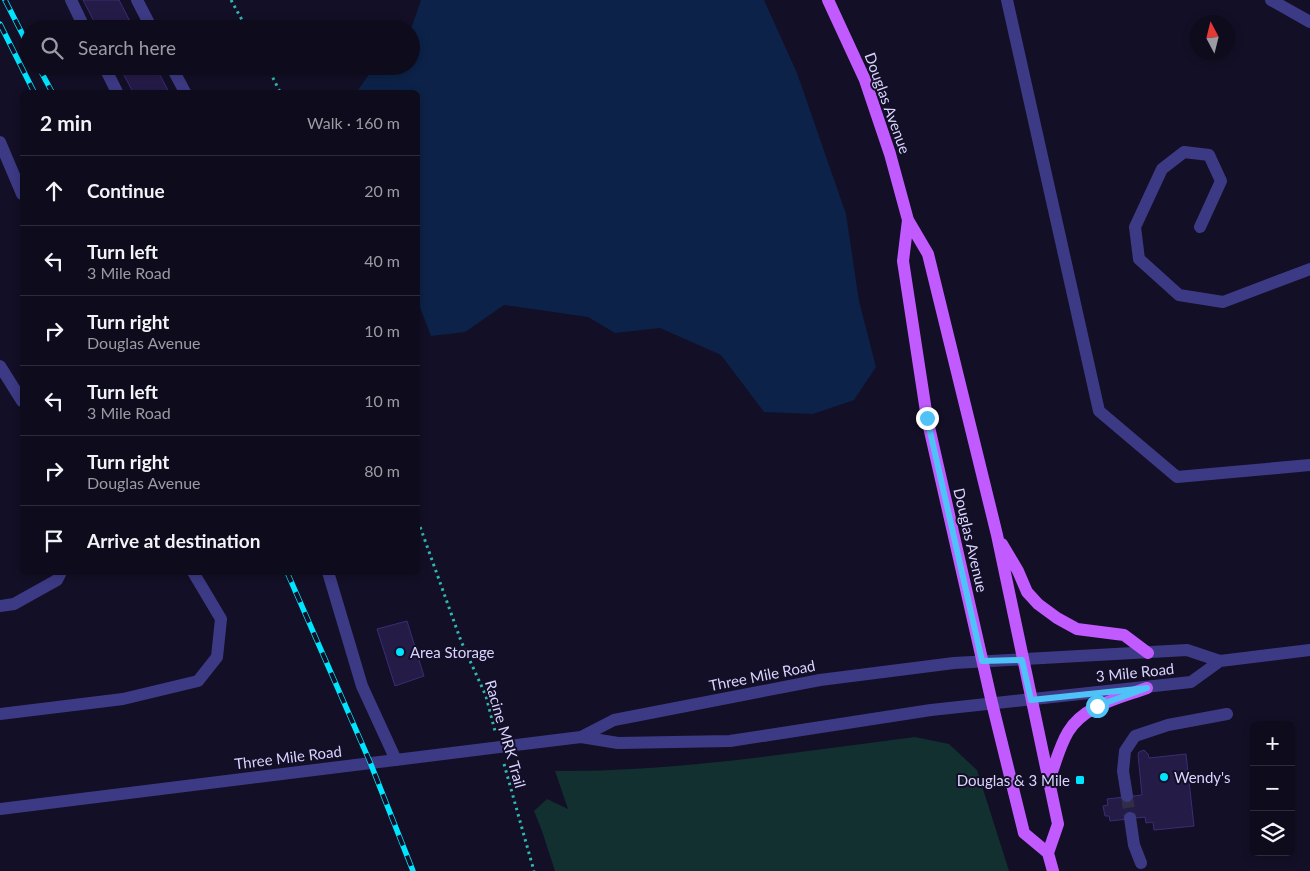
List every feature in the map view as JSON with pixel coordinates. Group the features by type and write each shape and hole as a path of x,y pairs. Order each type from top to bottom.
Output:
{"main road":[{"name":"Douglas Avenue","path":"828,0 866,80 890,154 908,220 928,254 997,534 1058,824 1048,853 1024,833 982,661 927,418 903,261 908,220"},
{"path":"997,534 1018,571 1027,592 1038,604 1057,618 1077,629 1124,635 1148,653"},
{"path":"1048,782 1069,731 1082,716 1097,706 1147,688"},
{"path":"1048,853 1054,871"}],"street":[{"path":"70,0 80,20"},
{"path":"137,0 147,20"},
{"path":"1007,0 1099,411 1177,478 1310,465"},
{"path":"1271,0 1310,22"},
{"path":"108,75 116,90"},
{"path":"176,75 184,90"},
{"path":"0,142 20,189"},
{"path":"1200,227 1221,181 1209,155 1184,152 1162,169 1135,227 1139,259 1179,296 1224,302 1310,269"},
{"path":"0,366 20,397"},
{"path":"0,606 14,604 57,580 60,575"},
{"path":"0,714 123,699 198,681 217,657 221,619 195,575"},
{"path":"329,575 362,686 396,760"},
{"name":"3 Mile Road","path":"954,663 1187,650 1220,661"},
{"path":"1220,661 1310,650"},
{"name":"3 Mile Road","path":"930,710 1191,682 1220,661"},
{"name":"Three Mile Road","path":"580,736 614,720 820,680 954,663"},
{"name":"Three Mile Road","path":"0,808 328,769 580,736 618,743 730,741 930,710"},
{"path":"1127,796 1124,771 1125,751 1135,736 1168,725 1226,714"},
{"path":"1130,818 1134,845 1141,863"}],"path":[{"path":"231,0 242,20"},
{"path":"271,75 279,90"},
{"name":"Racine MRK Trail","path":"420,527 461,641 486,696 534,871"}],"green space":[{"path":"915,737 949,744 977,770 1009,871 555,871 534,811 547,799 568,809 555,771 690,765"}],"water":[{"path":"421,0 764,0 797,73 846,214 859,301 876,367 854,400 813,414 764,412 721,355 660,328 615,333 588,317 504,305 465,332 431,336 420,307 420,90 358,90 369,75 420,75 420,20 414,20"}],"building":[{"path":"83,0 119,0 129,20 93,20"},
{"path":"124,75 160,75 168,90 132,90"},
{"name":"Area Storage","path":"407,621 424,676 395,686 377,629"},
{"name":"Wendy's","path":"1144,750 1149,758 1186,754 1194,826 1154,830 1153,822 1146,823 1145,817 1110,821 1109,816 1105,816 1103,806 1108,805 1107,799 1142,795 1138,755 1139,752"}],"tunnel":[{"path":"1127,796 1130,818"}],"railway":[{"path":"5,0 20,29"},
{"path":"0,24 20,64"},
{"path":"26,75 33,90"},
{"path":"43,75 51,90"},
{"path":"288,575 370,762 413,871"}],"place":[{"name":"Area Storage","path":"400,652"},
{"name":"Wendy's","path":"1164,777"},
{"name":"Douglas & 3 Mile","path":"1080,780"}],"route":[{"path":"927,418 982,661 1022,660 1031,700 1147,688 1097,706"}]}
